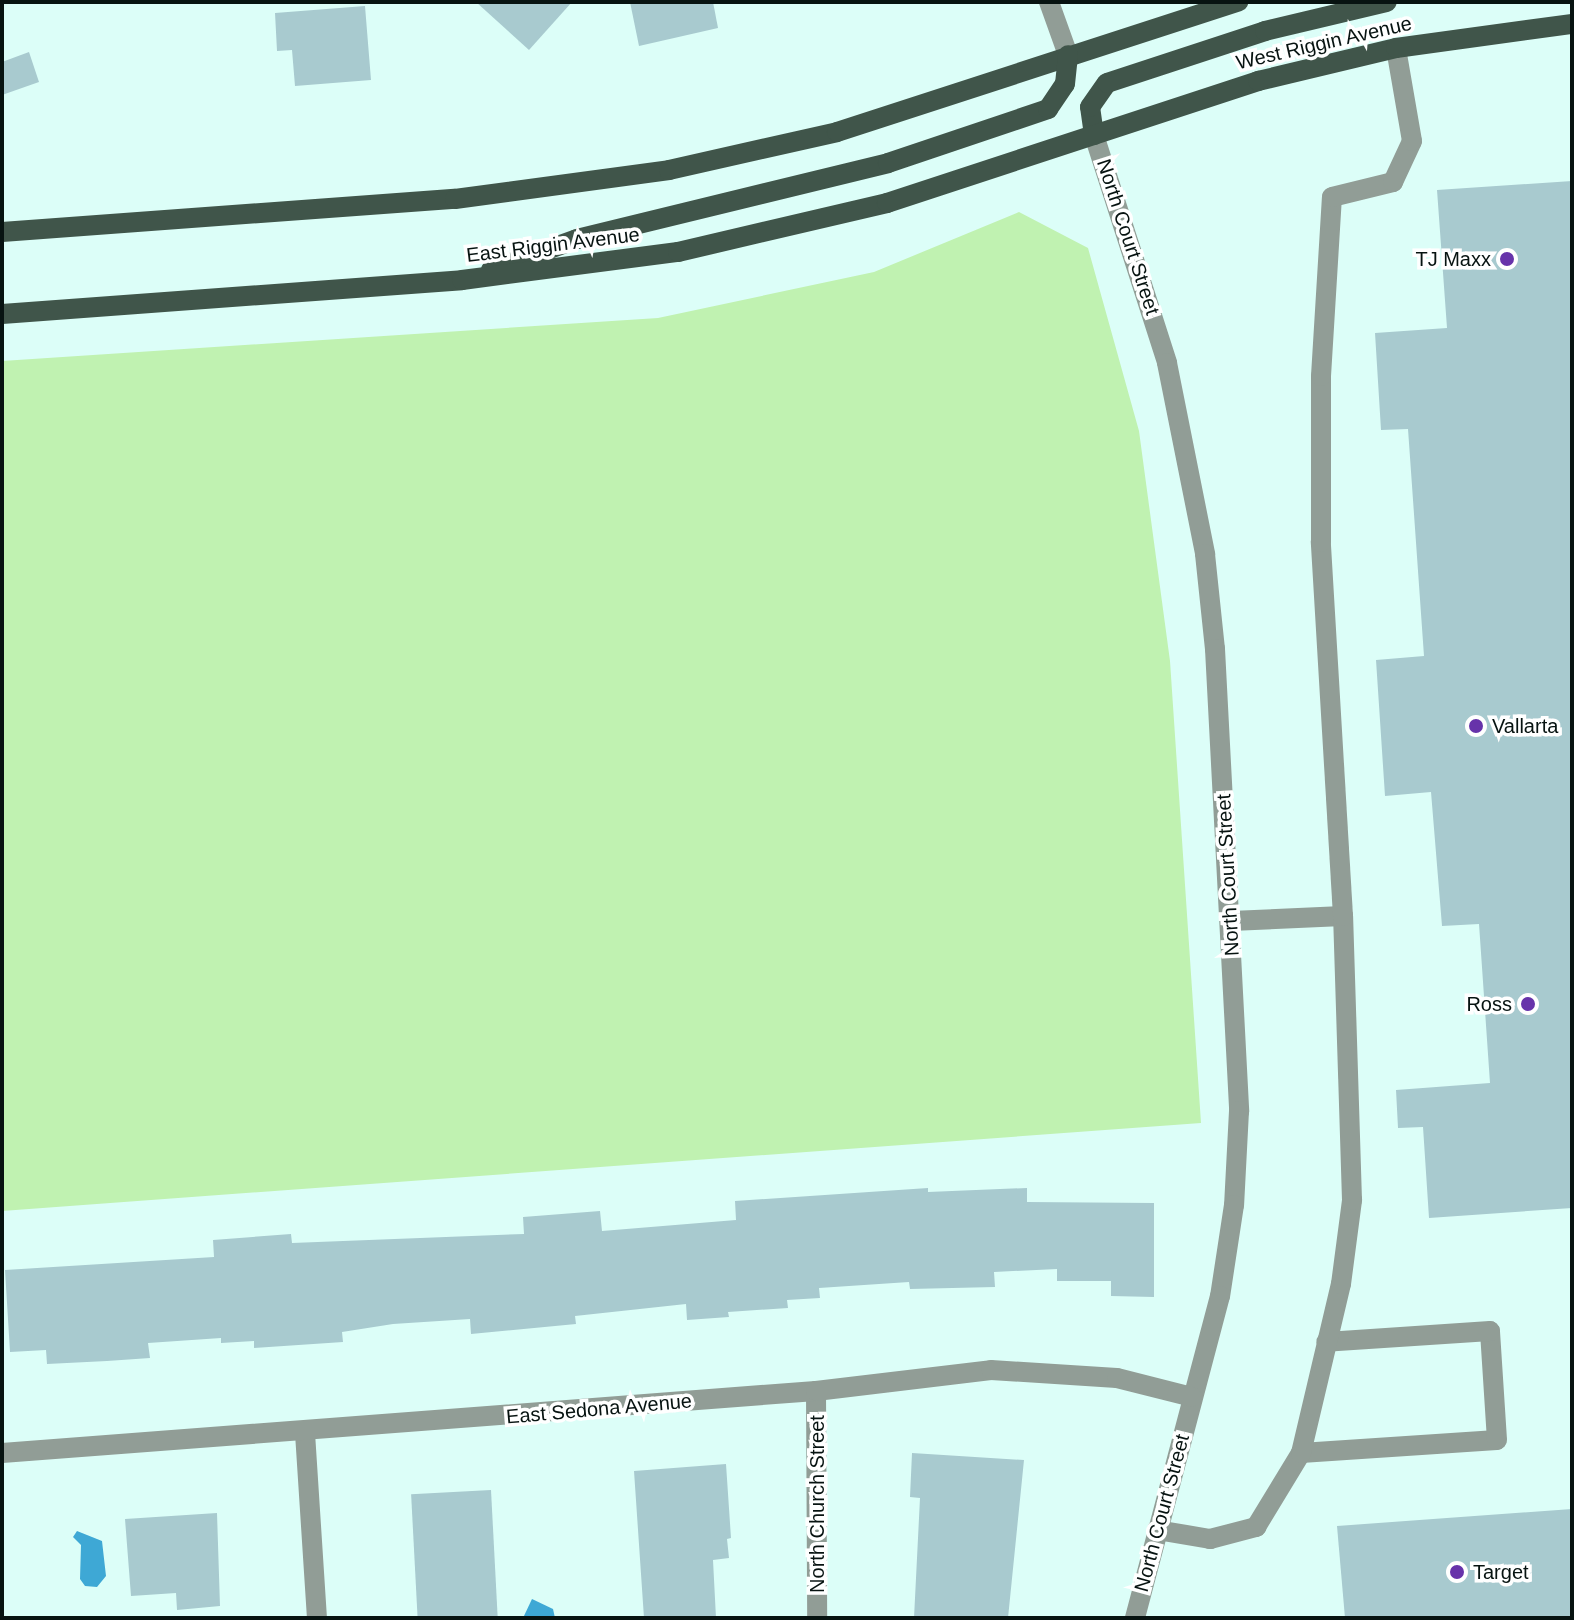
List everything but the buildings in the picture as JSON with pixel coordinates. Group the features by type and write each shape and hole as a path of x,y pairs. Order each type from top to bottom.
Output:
{"main road":[{"path":"2,232 455,199 626,178 837,132 1238,2"},
{"path":"1094,135 1090,107 1107,83 1265,31 1387,2"},
{"name":"West Riggin Avenue","path":"1094,135 1258,81 1396,48 1572,24"},
{"path":"462,280 577,239 874,167 1048,109 1065,84 1068,55"},
{"name":"East Riggin Avenue","path":"2,314 462,280 620,262 763,235 887,203 1094,135"}],"street":[{"path":"1049,2 1068,55"},
{"path":"1157,1530 1210,1539 1256,1527 1301,1453 1341,1284 1352,1200 1343,916 1321,542 1321,376 1332,197 1393,182 1412,141 1396,48"},
{"name":"North Court Street","path":"1094,135 1150,302 1199,516 1215,649 1239,1111 1234,1205 1220,1296 1135,1618"},
{"path":"1231,921 1343,916"},
{"path":"1301,1453 1497,1440 1490,1331 1326,1342"},
{"name":"East Sedona Avenue","path":"2,1453 305,1433 816,1391 991,1370 1117,1378 1192,1397"},
{"name":"North Church Street","path":"816,1391 817,1618"},
{"path":"305,1433 317,1618"}],"green space":[{"path":"1019,212 1088,248 1139,431 1170,661 1201,1123 2,1211 2,361 658,318 874,272"}],"water":[{"path":"77,1531 102,1541 106,1576 97,1587 85,1586 80,1579 81,1545 73,1537"},
{"path":"532,1599 553,1609 555,1618 523,1618"}],"place":[{"name":"TJ Maxx","path":"1507,259"},
{"name":"Vallarta","path":"1476,726"},
{"name":"Ross","path":"1528,1004"},
{"name":"Target","path":"1457,1572"}]}
